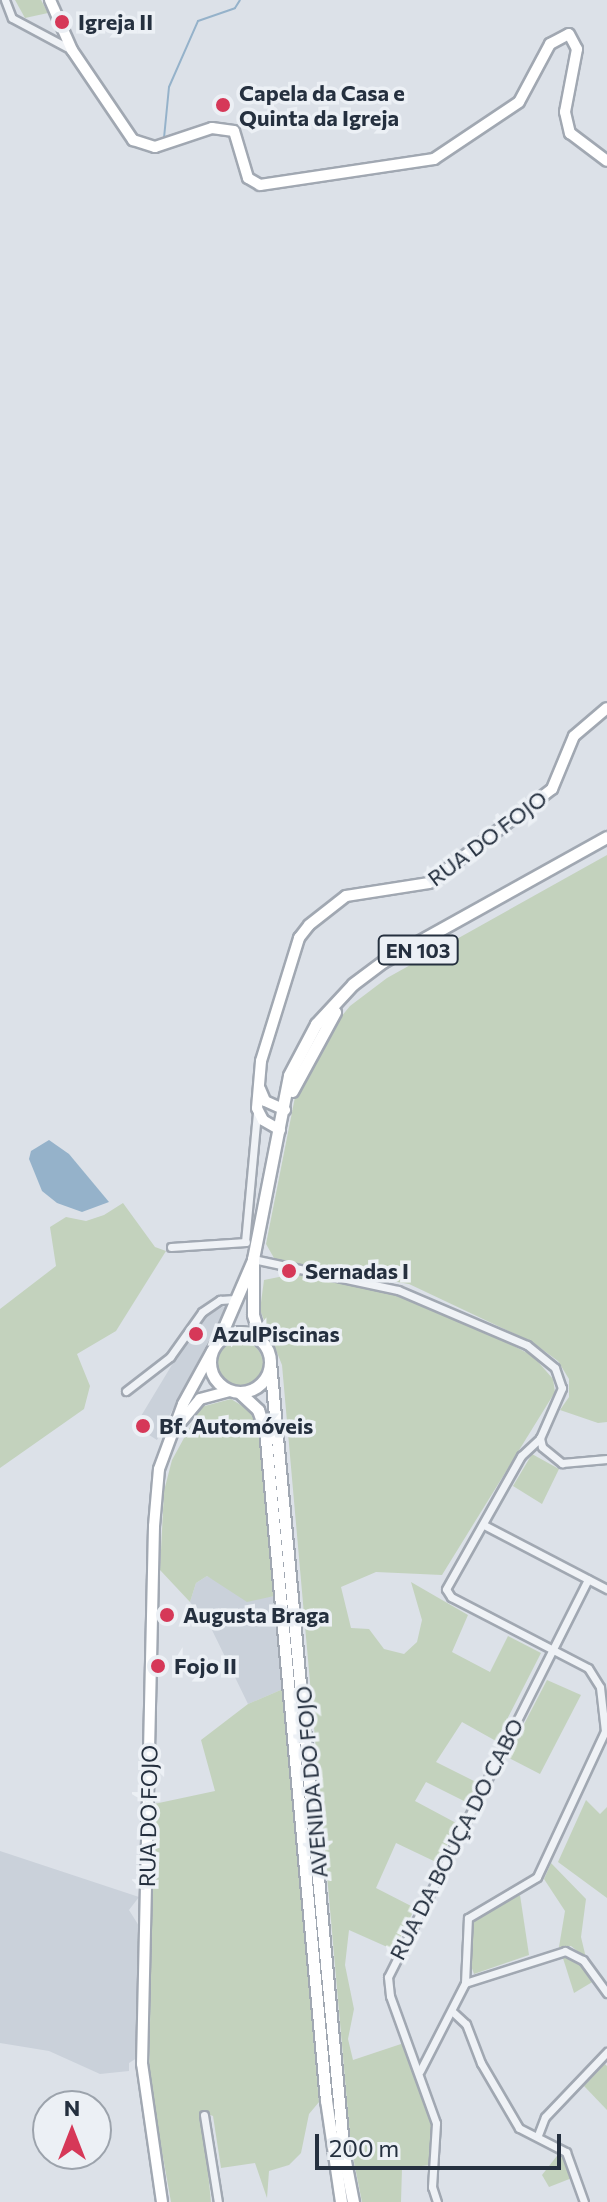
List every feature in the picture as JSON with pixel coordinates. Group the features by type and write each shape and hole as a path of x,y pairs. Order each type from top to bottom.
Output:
{"main road":[{"path":"50,0 72,50 133,140 155,147 212,128 234,131 248,178 260,185 416,166 434,159 519,102 550,44 569,34 577,49 565,112 570,133 607,161"},
{"name":"RUA DO FOJO","path":"257,1108 258,1084 299,938 309,925 346,896 429,883 552,789 574,736 607,708"},
{"name":"EN 103","path":"261,1341 253,1314 250,1244 298,1052 327,1010 353,984 400,952 607,837"},
{"name":"EN 103","path":"285,1110 319,1035 360,987 607,845"},
{"path":"258,1084 265,1101 285,1110"},
{"path":"257,1108 263,1120 280,1130"},
{"name":"EN 103","path":"215,1346 253,1259"},
{"path":"215,1346 244,1332 261,1341"},
{"name":"AVENIDA DO FOJO","path":"261,1341 270,1362 344,2156 353,2202"},
{"name":"RUA DO FOJO","path":"162,2202 142,2064 154,1526 159,1469 183,1404 215,1346"},
{"name":"AVENIDA DO FOJO","path":"215,1346 211,1370 258,1410 265,1429 326,2104 341,2202"},
{"name":"EN 103","path":"235,1392 265,1380 270,1362"},
{"name":"RUA DO FOJO","path":"175,1431 200,1399 235,1392"}],"street":[{"path":"5,0 12,18 72,50"},
{"path":"171,1247 250,1244 257,1108"},
{"path":"253,1259 398,1290 527,1345 555,1368 562,1388 540,1438 521,1456 484,1525 448,1578 448,1594 588,1668 596,1678 606,1718 605,1748 532,1882 468,1918 465,1983 454,2013 420,2071"},
{"path":"126,1391 170,1357 202,1312 220,1300 235,1299"},
{"path":"540,1438 547,1454 562,1463 607,1459"},
{"path":"484,1525 607,1589"},
{"name":"RUA DA BOUÇA DO CABO","path":"437,2202 432,2187 437,2132 420,2071 390,1996 388,1977 588,1579"},
{"path":"465,1983 565,1951 583,1960 607,1993"},
{"path":"454,2013 466,2024 481,2063 519,2128 538,2135 566,2152 584,2202"},
{"path":"538,2135 545,2117 607,2052"},
{"path":"204,2115 218,2202"}],"shaded area":[{"path":"228,1304 157,1440 135,1426 199,1320"},
{"path":"207,1576 252,1598 274,1596 283,1689 248,1704 212,1630 190,1602 196,1583"},
{"path":"0,1851 139,1897 129,1910 139,1926 137,2058 129,2063 129,2071 100,2074 49,2051 0,2043"}],"green space":[{"path":"15,0 41,0 48,13 25,18"},
{"path":"607,855 607,1422 598,1423 560,1410 569,1397 569,1379 558,1361 532,1342 409,1284 285,1262 274,1258 266,1244 295,1097 327,1034 350,1006 387,978"},
{"path":"123,1203 155,1247 166,1251 116,1331 77,1354 90,1386 84,1409 0,1468 0,1309 56,1266 50,1227 66,1217 86,1221 104,1215"},
{"path":"294,1274 362,1285 453,1314 533,1356 553,1379 555,1392 442,1575 376,1572 341,1587 351,1628 369,1629 384,1649 404,1654 417,1642 422,1620 411,1582 468,1615 452,1652 490,1672 508,1636 541,1653 496,1741 462,1722 436,1762 478,1783 468,1803 426,1782 415,1801 458,1824 438,1863 396,1843 376,1888 415,1908 394,1950 349,1930 345,1965 354,2009 348,2039 353,2060 404,2043 434,2130 431,2165 402,2168 401,2202 362,2202 351,2147 282,1365 260,1310 264,1280"},
{"path":"240,1341 257,1347 263,1364 257,1381 240,1387 223,1381 217,1364 223,1347"},
{"path":"231,1399 249,1410 259,1430 274,1596 247,1602 207,1576 196,1583 190,1602 160,1570 164,1491 172,1460 201,1407"},
{"path":"532,1454 559,1469 542,1504 513,1486"},
{"path":"547,1680 581,1695 540,1774 507,1757"},
{"path":"283,1689 319,2102 309,2114 301,2153 289,2165 269,2171 267,2198 255,2163 221,2168 213,2116 202,2112 211,2202 171,2202 149,2079 154,1804 215,1791 201,1740 248,1704"},
{"path":"586,1800 600,1814 607,1807 607,1898 558,1862"},
{"path":"551,1863 586,1899 581,1937 586,1958 571,1946 559,1947 565,1911 544,1879"},
{"path":"520,1895 529,1955 474,1974 469,1960 473,1917"},
{"path":"562,1955 577,1960 594,1981 574,1993"},
{"path":"605,2064 607,2066 607,2110 584,2086"},
{"path":"560,2152 572,2178 549,2187 542,2175"}],"water":[{"path":"49,1140 69,1154 109,1202 82,1212 57,1203 42,1191 29,1159 31,1151"}],"waterway":[{"path":"164,138 169,87 198,21 235,8 240,0"}],"place":[{"name":"Igreja II","path":"62,22"},
{"name":"Capela da Casa e Quinta da Igreja","path":"223,105"},
{"name":"Sernadas I","path":"289,1271"},
{"name":"AzulPiscinas","path":"196,1334"},
{"name":"Bf. Automóveis","path":"143,1426"},
{"name":"Augusta Braga","path":"167,1615"},
{"name":"Fojo II","path":"158,1666"}]}
